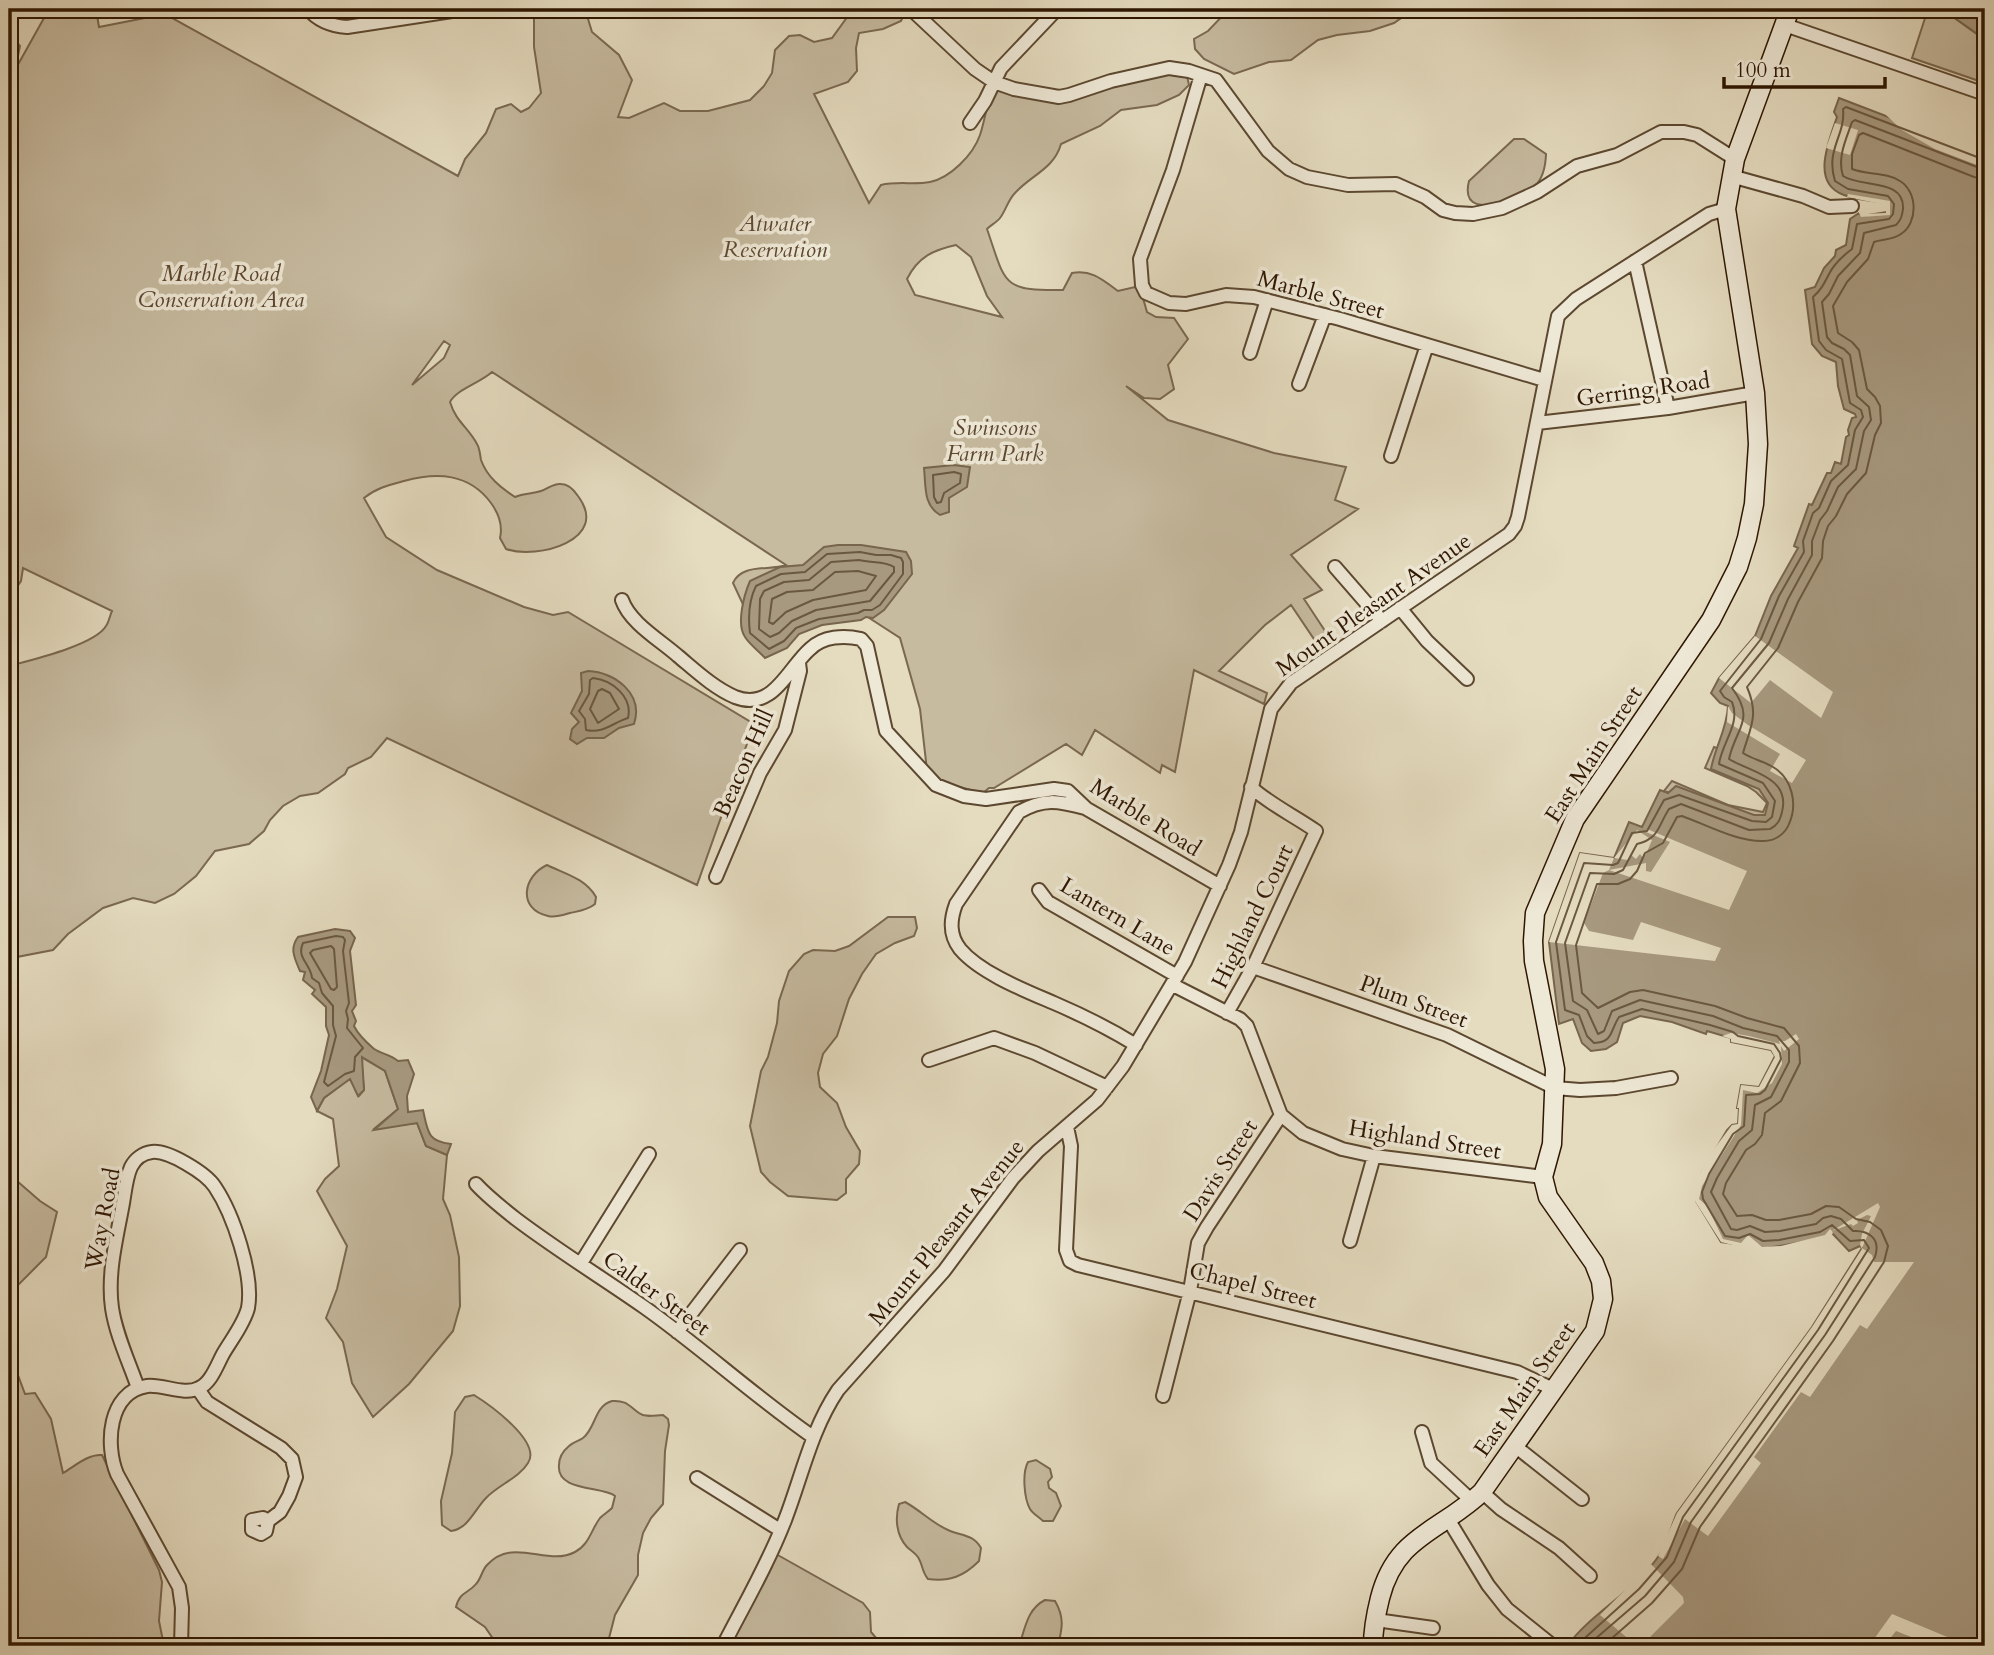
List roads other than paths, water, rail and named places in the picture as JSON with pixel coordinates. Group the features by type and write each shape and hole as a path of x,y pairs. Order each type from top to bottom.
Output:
{"main road":[{"name":"East Main Street","path":"1373,1646 1376,1620 1389,1569 1405,1549 1477,1497 1516,1446 1595,1331 1603,1298 1601,1281 1594,1263 1548,1197 1543,1177 1552,1144 1555,1069 1534,961 1535,913 1576,819 1711,620 1738,568 1754,505 1758,444 1755,393 1727,209 1733,168 1788,17"}],"street":[{"path":"308,9 318,19 347,27 465,9"},
{"path":"911,9 975,69 994,82 1014,89 1059,97 1158,70 1179,69 1216,80 1268,151 1289,169 1307,177 1348,185 1396,184 1425,197 1443,210 1455,213 1473,214 1503,208 1537,192 1577,166 1617,155 1661,132 1698,135 1733,168 1829,207 1852,206"},
{"path":"970,123 985,101 1001,68 1057,9"},
{"path":"1788,17 1985,94"},
{"name":"Marble Street","path":"1201,75 1173,170 1140,259 1142,285 1146,293 1169,303 1186,304 1226,295 1267,300 1544,380"},
{"name":"Mount Pleasant Avenue","path":"723,1646 766,1564 813,1437 838,1390 937,1279 1013,1178 1107,1087 1175,980 1236,850 1271,709 1278,697 1291,683 1508,534 1515,526 1558,316 1576,299 1709,214 1727,209"},
{"path":"1635,261 1668,408"},
{"path":"1250,353 1267,300"},
{"path":"1299,384 1325,315"},
{"path":"1391,456 1427,345"},
{"name":"Gerring Road","path":"1536,423 1668,408 1755,393"},
{"path":"1335,568 1382,621"},
{"name":"Marble Road","path":"622,600 635,619 715,686 735,697 752,700 771,693 810,648 826,640 850,636 861,639 867,646 886,731 936,785 964,796 986,799 1054,789 1068,791 1087,809 1220,886"},
{"path":"1400,608 1427,641 1467,679"},
{"name":"Beacon Hill","path":"716,877 760,773 785,730 800,671 799,663"},
{"name":"Highland Court","path":"1227,1013 1253,967 1316,831 1290,812 1260,796 1251,787"},
{"path":"1087,809 1050,800 1019,812 956,904 951,917 951,932 965,954 1009,984 1091,1020 1136,1045"},
{"name":"Lantern Lane","path":"1039,890 1048,902 1175,980"},
{"name":"Plum Street","path":"1253,967 1447,1035 1555,1088"},
{"path":"1175,980 1247,1026 1281,1115"},
{"path":"929,1060 993,1038 1035,1053 1107,1087"},
{"path":"1555,1088 1616,1088 1671,1078"},
{"name":"Highland Street","path":"1281,1115 1303,1133 1324,1143 1374,1156 1543,1177"},
{"name":"Davis Street","path":"1163,1396 1190,1291 1198,1243 1281,1115"},
{"name":"Chapel Street","path":"1067,1126 1071,1146 1066,1251 1070,1261 1517,1372 1555,1390"},
{"name":"Way Road","path":"138,1388 112,1311 111,1270 130,1169 141,1156 155,1152 179,1160 210,1180 218,1192 243,1252 248,1298 246,1313 209,1379 198,1389"},
{"path":"581,1263 649,1154"},
{"path":"1350,1241 1374,1156"},
{"name":"Calder Street","path":"476,1184 498,1205 553,1247 581,1263 677,1332 772,1409 813,1437"},
{"path":"677,1332 740,1250"},
{"path":"181,1646 183,1608 177,1580 123,1485 111,1456 110,1437 114,1419 126,1397 138,1388 155,1386 198,1389 207,1402 281,1448 292,1459 296,1477 280,1512 268,1521"},
{"path":"1422,1433 1431,1463 1477,1497 1502,1509 1559,1548 1590,1576"},
{"path":"1516,1446 1582,1499"},
{"path":"697,1478 780,1530"},
{"path":"1448,1519 1488,1585 1507,1609 1553,1646"},
{"path":"1376,1620 1433,1628"}],"water":[{"path":"1942,9 1985,9 1985,40 1983,38"},
{"path":"1839,98 1985,154 1985,1646 1567,1646 1589,1622 1639,1579 1660,1554 1677,1513 1812,1327 1862,1248 1860,1246 1849,1251 1831,1232 1825,1238 1762,1249 1749,1241 1742,1245 1721,1242 1696,1201 1702,1172 1727,1130 1738,1124 1737,1108 1741,1085 1759,1087 1775,1056 1771,1050 1731,1042 1731,1038 1640,1016 1623,1023 1617,1042 1606,1049 1591,1051 1582,1043 1573,1019 1559,1024 1549,942 1580,853 1614,858 1629,822 1642,827 1660,790 1668,793 1676,786 1754,815 1765,815 1768,803 1759,789 1711,769 1728,706 1720,703 1711,693 1719,678 1755,636 1771,596 1798,548 1794,546 1809,504 1812,505 1835,462 1841,464 1848,430 1852,418 1856,417 1844,409 1836,362 1822,356 1812,344 1805,290 1815,287 1836,250 1846,245 1850,219 1859,213 1862,216 1887,212 1887,203 1844,195 1827,181 1825,160 1837,117 1834,112"},
{"path":"954,465 970,467 967,487 949,498 949,512 940,515 928,500 924,468"},
{"path":"861,545 906,552 911,561 912,574 884,610 873,618 822,625 799,634 787,648 765,658 749,643 742,631 742,609 750,581 780,567 803,565 824,547"},
{"path":"588,671 608,675 625,687 635,703 636,713 634,724 619,728 604,738 587,738 577,744 570,739 572,729 579,722 571,713 582,691 581,673"},
{"path":"335,929 350,931 355,938 350,951 356,1005 352,1011 356,1021 354,1026 362,1038 376,1050 398,1061 408,1060 414,1074 407,1096 408,1112 423,1110 433,1138 451,1144 447,1155 426,1146 417,1123 374,1130 398,1109 385,1071 362,1057 364,1090 358,1096 350,1079 324,1098 317,1111 311,1097 321,1071 329,1035 326,1007 312,994 315,990 303,980 305,972 300,971 293,950 298,937"}],"park label":[{"name":"Atwater Reservation","path":"775,236"},
{"name":"Marble Road Conservation Area","path":"221,286"},
{"name":"Swinsons Farm Park","path":"995,440"}]}
